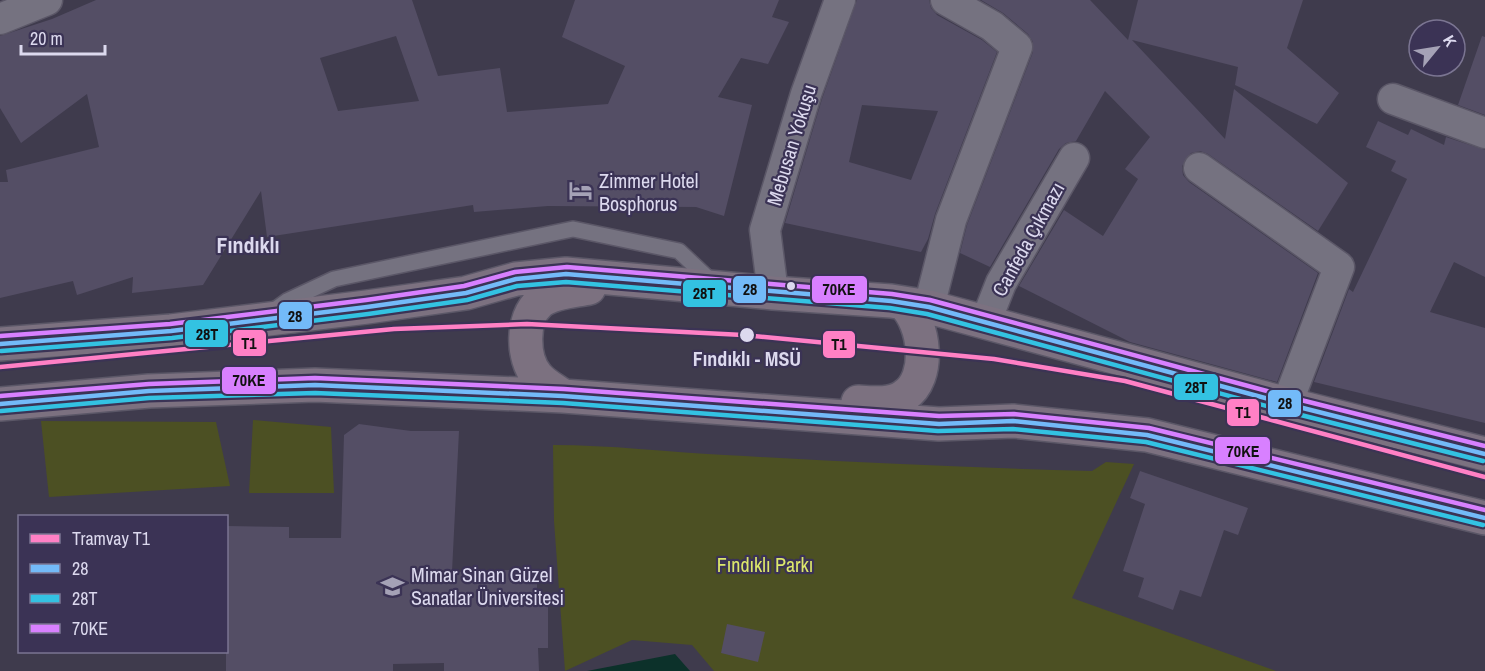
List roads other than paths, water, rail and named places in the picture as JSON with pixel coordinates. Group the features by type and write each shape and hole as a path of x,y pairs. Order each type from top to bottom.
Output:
{"main road":[{"path":"0,344 171,331 466,293 516,279 590,274 717,286 773,294 916,305 986,321 1287,404 1485,454"},
{"path":"563,396 538,377 530,365 526,324 531,312 549,297 632,279"},
{"path":"797,412 839,402 892,402 914,387 920,367 921,340 914,318 916,305"},
{"path":"0,404 149,391 315,385 563,396 939,424 1013,421 1147,435 1485,518"}],"street":[{"path":"0,19 47,0"},
{"name":"Mebusan Yokuşu","path":"773,294 765,230 806,94 840,0"},
{"path":"916,305 1017,47 992,26 946,0"},
{"path":"1393,99 1485,133"},
{"name":"Canfeda Çıkmazı","path":"986,321 1001,283 1074,158"},
{"path":"1199,168 1339,267 1287,404"}],"lane":[{"path":"263,320 287,301 334,279 573,230 679,251 717,286"}],"tram line":[{"name":"T1","path":"0,367 394,329 527,324 743,335 994,359 1125,381 1485,477"}],"place":[{"name":"Zimmer Hotel Bosphorus","path":"581,191"},
{"name":"Fındıklı - MSÜ","path":"747,335"},
{"name":"Mimar Sinan Güzel Sanatlar Üniversitesi","path":"393,586"}],"district":[{"name":"Fındıklı","path":"248,245"}],"park label":[{"name":"Fındıklı Parkı","path":"765,564"}]}
